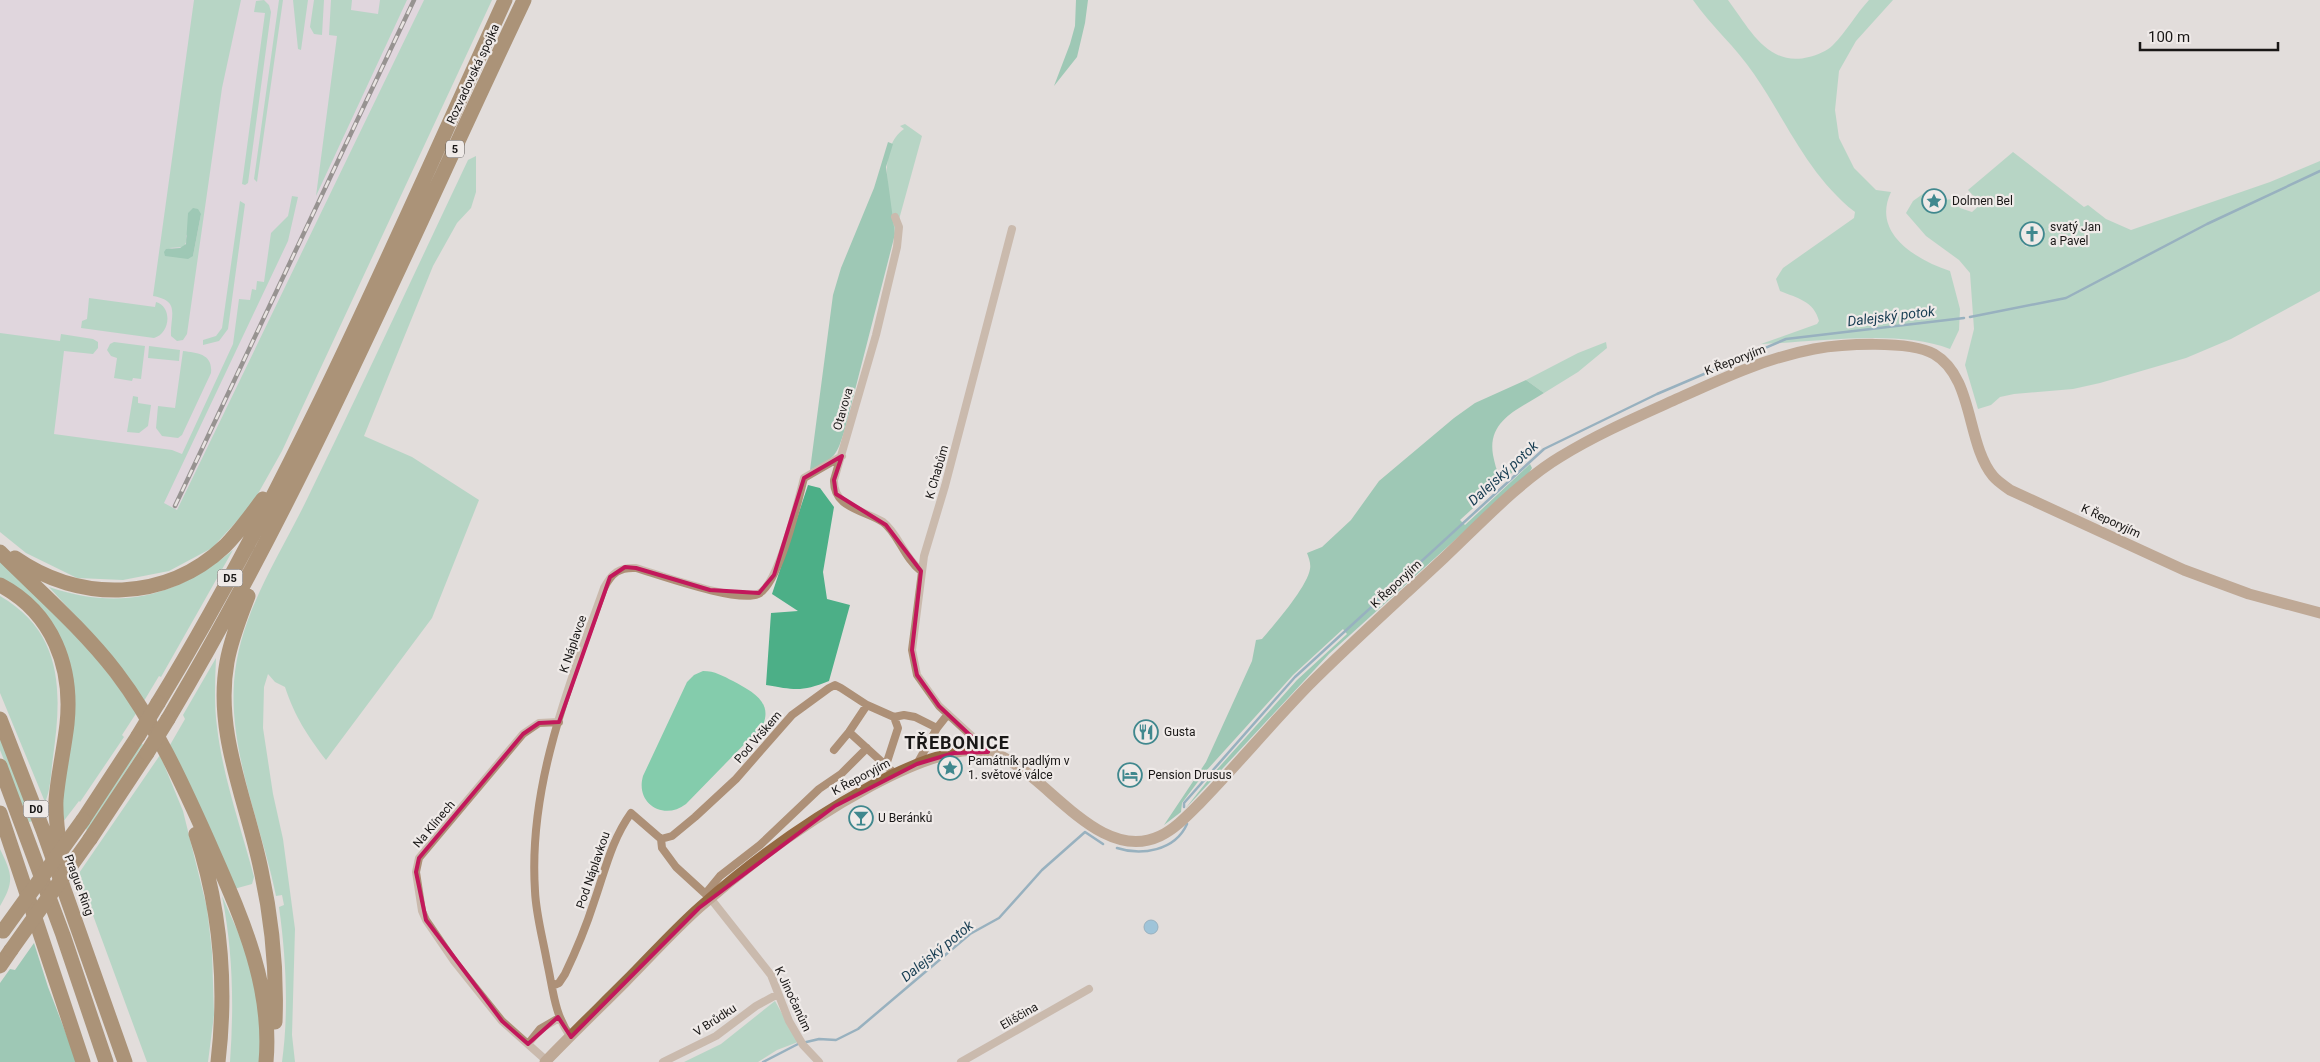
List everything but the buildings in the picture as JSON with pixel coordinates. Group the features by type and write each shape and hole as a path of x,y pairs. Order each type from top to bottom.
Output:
{"highway":[{"name":"Rozvadovská spojka","path":"371,294 506,0"},
{"name":"Rozvadovská spojka","path":"387,298 524,0"},
{"name":"D5","path":"1,928 49,868 83,820 158,703 224,588 296,450 371,294"},
{"name":"D5","path":"0,964 90,839 147,753 219,633 278,523 387,298"},
{"path":"0,547 42,574 78,587 124,590 165,582 199,566 225,546 253,513 296,450"},
{"path":"272,1062 276,986 270,919 261,869 230,753 225,724 224,688 227,662 237,626 278,523"},
{"path":"0,552 67,618 112,667 144,714 164,750 191,803 250,942 264,995 268,1032 266,1062"},
{"path":"0,585 25,602 41,619 55,641 65,670 68,713 56,813 69,900"},
{"name":"Prague Ring","path":"0,720 69,900 124,1062"},
{"path":"164,750 197,838 215,912 222,983 218,1062"},
{"name":"D0","path":"0,766 60,926 106,1062"},
{"path":"0,813 83,1062"},
{"path":"0,836 22,883"},
{"path":"79,1047 87,1062"}],"street":[{"name":"Otavova","path":"895,216 899,227 897,247 876,335 834,480 836,494 851,507 882,522 910,560 921,570"},
{"name":"K Chabům","path":"988,752 948,714 917,675 913,663 912,650 921,570 991,316 1012,229"},
{"name":"K Řeporyjím","path":"547,1061 708,896 808,824 890,769 917,764 954,752 988,752 1011,763 1101,832 1127,840 1142,841 1158,837 1182,820 1200,803 1314,680 1490,514 1542,469 1560,457 1630,420 1738,371 1794,353 1830,346 1864,344 1904,346 1925,350 1935,355 1948,366 1957,378 1984,459 1993,476 2010,490 2184,570 2249,594 2320,613"},
{"name":"K Náplavce","path":"571,1037 559,1018 552,986 536,904 534,857 540,793 548,756 587,637 610,577 625,567 636,568 710,590 752,595 759,593 766,588 774,575 791,526 804,478 842,456"},
{"name":"Pod Vrškem","path":"661,839 672,836 695,817 736,779 792,715 829,688 835,686 841,688 867,705 894,717 904,715 915,717 937,728"},
{"path":"834,750 867,705"},
{"path":"917,764 937,728 948,714"},
{"path":"890,769 898,728 894,717"},
{"name":"Na Klínech","path":"547,1061 502,1021 454,961 422,911 416,872 423,854 523,734 539,723 558,722"},
{"path":"849,732 890,769"},
{"name":"K Řeporyjím","path":"708,896 720,876 760,845 819,789 841,774 867,748"},
{"name":"Pod Náplavkou","path":"552,986 559,983 565,974 591,911 611,848 630,813 661,839 662,848 676,867 708,896"},
{"name":"K Jinočanům","path":"708,896 771,975 789,1021 802,1043 819,1062"},
{"name":"Eliščina","path":"961,1062 1089,989"},
{"name":"V Brůdku","path":"663,1062 716,1036 756,1006 778,994"},
{"path":"528,1044 540,1029 559,1018"}],"highlighted area":[{"path":"842,456 834,480 836,494 886,525 921,571 912,650 917,675 939,706 988,752 954,753 917,764 835,806 699,908 571,1037 558,1017 528,1044 502,1021 426,920 416,872 419,858 523,734 539,723 559,722 610,577 625,567 636,568 710,590 759,593 774,575 804,478"}],"shaded area":[{"path":"0,0 424,0 177,510 164,504 0,479"}],"green space":[{"path":"194,0 241,0 222,88 187,334 183,340 177,341 171,336 171,305 162,298 153,296","holes":["201,214 193,256 169,248 184,247 187,240 186,236"]},
{"path":"264,0 269,5 271,12 248,183 245,185 242,184 265,13 254,12 256,1"},
{"path":"279,0 283,0 257,182 254,179"},
{"path":"293,0 308,0 301,50 298,49"},
{"path":"314,0 324,0 322,35 314,34 310,27"},
{"path":"331,0 352,0 351,10 378,14 380,0 407,0 316,196 337,36 329,35"},
{"path":"424,0 492,0 282,451 251,506 212,548 169,571 123,580 77,578 26,553 0,532 0,333 60,341 61,334 93,339 98,342 98,348 93,354 64,351 54,434 172,450 182,454 233,344 239,299 250,300 252,289 256,290 257,281 264,282 271,233 288,216 292,196 298,197 288,241 164,503 177,510"},
{"path":"1076,0 1088,0 1077,57 1054,86 1075,26"},
{"path":"1693,0 1728,0 1761,43 1782,57 1795,59 1815,55 1831,47 1869,0 1893,0 1856,41 1839,71 1835,110 1839,138 1854,168 1876,190 1891,192 1886,207 1887,221 1892,233 1901,243 1924,260 1950,271 1960,309 1959,330 1950,349 1930,343 1883,338 1832,339 1761,344 1817,324 1819,321 1813,309 1804,301 1780,291 1776,279 1783,268 1854,218 1855,212 1824,182 1811,165 1747,64"},
{"path":"905,124 922,136 895,234 888,193 887,163 895,138 904,129 900,126"},
{"path":"888,142 893,144 886,167 895,234 842,438 837,451 830,459 810,470 833,295 841,268 874,188"},
{"path":"2013,152 2084,207 2088,205 2106,219 2131,230 2270,182 2320,161 2320,291 2231,339 2186,358 2073,389 2000,397 1991,405 1978,409 1965,365 1974,329 1970,273 1959,260 1926,236 1906,213 1913,201 1927,191 1945,200 1952,199 1960,208 1972,212 1981,204 1968,190","holes":["2028,222 2032,226 2036,222 2046,232 2034,246 2031,243 2027,247 2022,243 2026,238 2019,231"]},
{"path":"476,156 476,192 471,208 457,223 433,266 364,436 412,457 479,500 432,618 326,760 302,725 285,687 275,682 268,674 264,687 263,728 273,794 283,839 295,929 292,1035 295,1062 282,1062 286,984 279,907 284,905 282,895 276,896 241,763 234,709 234,682 237,657 252,609 262,586 298,518 468,160"},
{"path":"240,201 245,204 228,329 219,341 203,345 203,340 216,336 222,328"},
{"path":"193,208 198,209 201,214 193,256 188,259 165,256 164,252 166,249 180,248 186,244 188,213"},
{"path":"89,298 155,307 156,302 165,309 167,315 166,326 159,336 154,338 81,328 82,321 87,319"},
{"path":"114,342 145,346 141,379 133,378 132,381 114,378 117,358 111,356 107,350 110,344"},
{"path":"1606,342 1607,348 1578,372 1544,393 1526,380 1578,353"},
{"path":"149,346 180,350 179,361 148,358"},
{"path":"183,351 199,354 207,358 210,362 211,373 182,435 178,438 162,436 156,428 158,406 175,408"},
{"path":"1526,380 1544,393 1515,410 1507,417 1500,424 1492,443 1494,461 1501,478 1524,457 1526,460 1460,520 1465,525 1530,464 1532,468 1529,473 1329,654 1185,809 1212,775 1297,680 1347,634 1343,629 1293,675 1206,771 1182,803 1181,812 1164,825 1206,762 1252,661 1256,640 1262,639 1268,632 1290,605 1308,577 1310,561 1307,553 1322,547 1351,520 1379,481 1454,418 1475,403"},
{"path":"133,396 138,397 138,403 151,405 148,426 139,433 127,432"},
{"path":"808,485 820,488 834,507 823,572 827,599 850,605 829,681 812,687 792,689 766,685 771,613 798,611 772,594"},
{"path":"233,550 161,677 159,676 144,701 111,655 49,587 100,598 146,595 168,589 190,579 212,566"},
{"path":"0,560 89,648 137,712 122,735 124,737 80,802 63,822 59,801 64,648 0,580"},
{"path":"0,596 21,611 37,628 47,646 54,666 58,710 50,780 45,802 0,693"},
{"path":"216,658 215,710 220,746 228,784 254,877 252,884 234,889 170,745 185,719 183,715"},
{"path":"703,671 722,676 753,693 763,703 765,709 763,725 686,804 678,809 661,810 647,802 643,795 643,776 687,682 694,675"},
{"path":"0,737 33,821 29,822 0,750"},
{"path":"141,742 143,745 87,831 85,826"},
{"path":"160,755 183,811 207,908 212,952 214,1015 208,1062 147,1062 77,876"},
{"path":"0,849 9,871 10,884 0,906"},
{"path":"222,896 242,941 259,999 262,1062 230,1062 232,979"},
{"path":"34,943 48,987 77,1062 0,1062 0,983 10,969 15,970"},
{"path":"775,1001 798,1042 777,1050 758,1062 684,1062 721,1044"}],"water":[{"path":"1148,920 1154,920 1158,927 1154,934 1148,934 1144,930 1144,924"}],"waterway":[{"name":"Dalejský potok","path":"1970,317 2066,298 2207,224 2320,171"},
{"name":"Dalejský potok","path":"1184,807 1184,803 1295,677 1544,449 1657,394 1786,339 1964,318"},
{"name":"Dalejský potok","path":"1117,848 1147,851 1166,846 1182,833 1187,824"},
{"name":"Dalejský potok","path":"763,1062 798,1044 819,1039 836,1040 858,1029 970,934 999,918 1042,870 1085,832 1103,844"}],"railway":[{"path":"175,506 414,0"}],"place":[{"name":"Dolmen Bel","path":"1934,201"},
{"name":"svatý Jan a Pavel","path":"2032,234"},
{"name":"Gusta","path":"1146,732"},
{"name":"Památník padlým v 1. světové válce","path":"950,768"},
{"name":"Pension Drusus","path":"1130,775"},
{"name":"U Beránků","path":"861,818"}],"district":[{"name":"TŘEBONICE","path":"957,742"}]}
